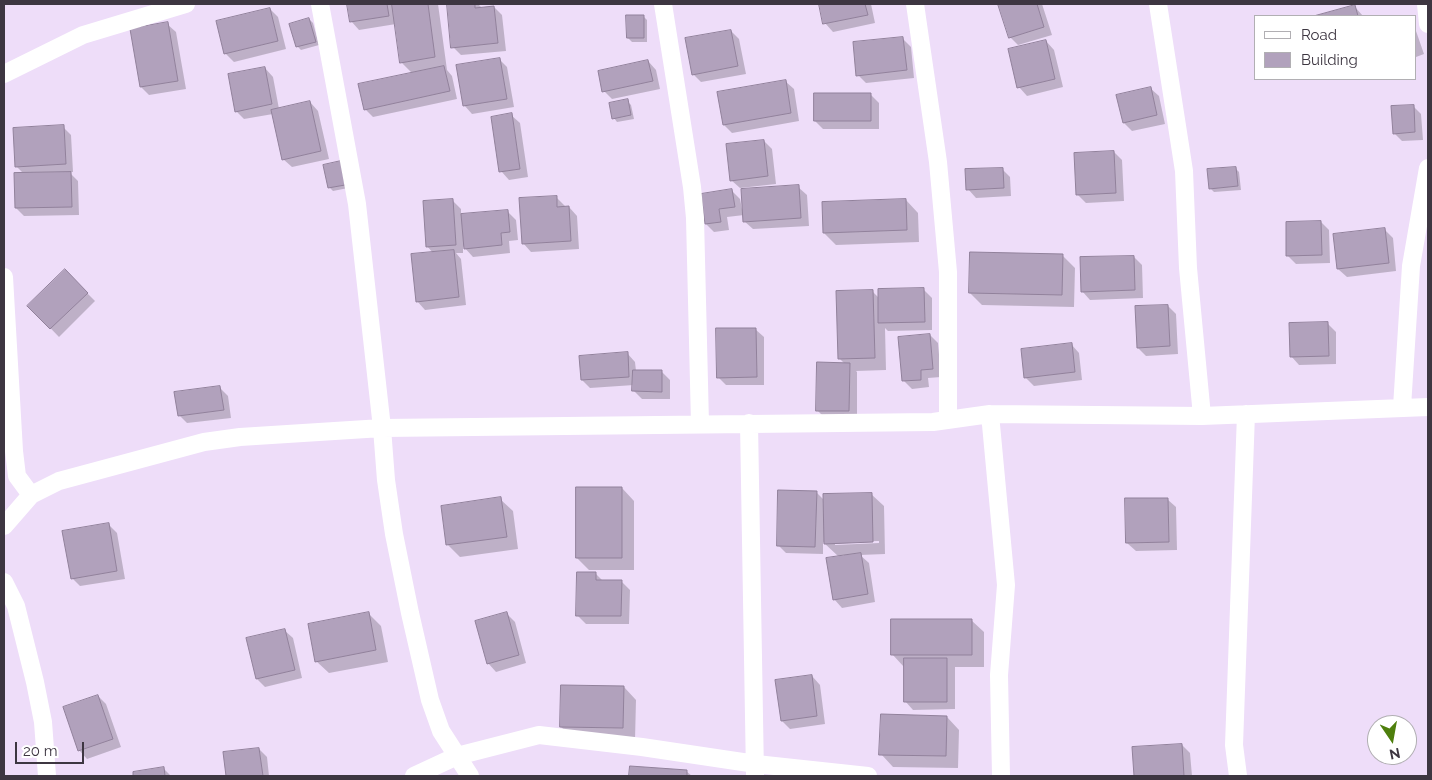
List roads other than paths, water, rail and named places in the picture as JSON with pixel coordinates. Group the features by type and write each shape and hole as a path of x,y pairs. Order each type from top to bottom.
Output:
{"street":[{"path":"4,74 83,35 186,4"},
{"path":"320,4 357,204 386,480 410,613 430,700 441,731 470,776"},
{"path":"663,4 692,187 695,218 700,424"},
{"path":"915,4 938,162 948,272 948,420"},
{"path":"1158,4 1184,170 1188,268 1202,416"},
{"path":"1426,4 1428,24"},
{"path":"1402,407 1411,266 1428,168"},
{"path":"4,277 13,442 17,476 31,495"},
{"path":"4,526 31,495 59,481 204,442 240,437 382,428 933,422 990,414 1202,416 1428,406"},
{"path":"990,414 1006,585 999,675 1001,776"},
{"path":"1238,776 1234,745 1246,414"},
{"path":"749,423 755,770"},
{"path":"4,582 16,606 35,682 43,722 47,776"},
{"path":"414,776 457,756 539,735 642,747 755,770 868,776"}]}
